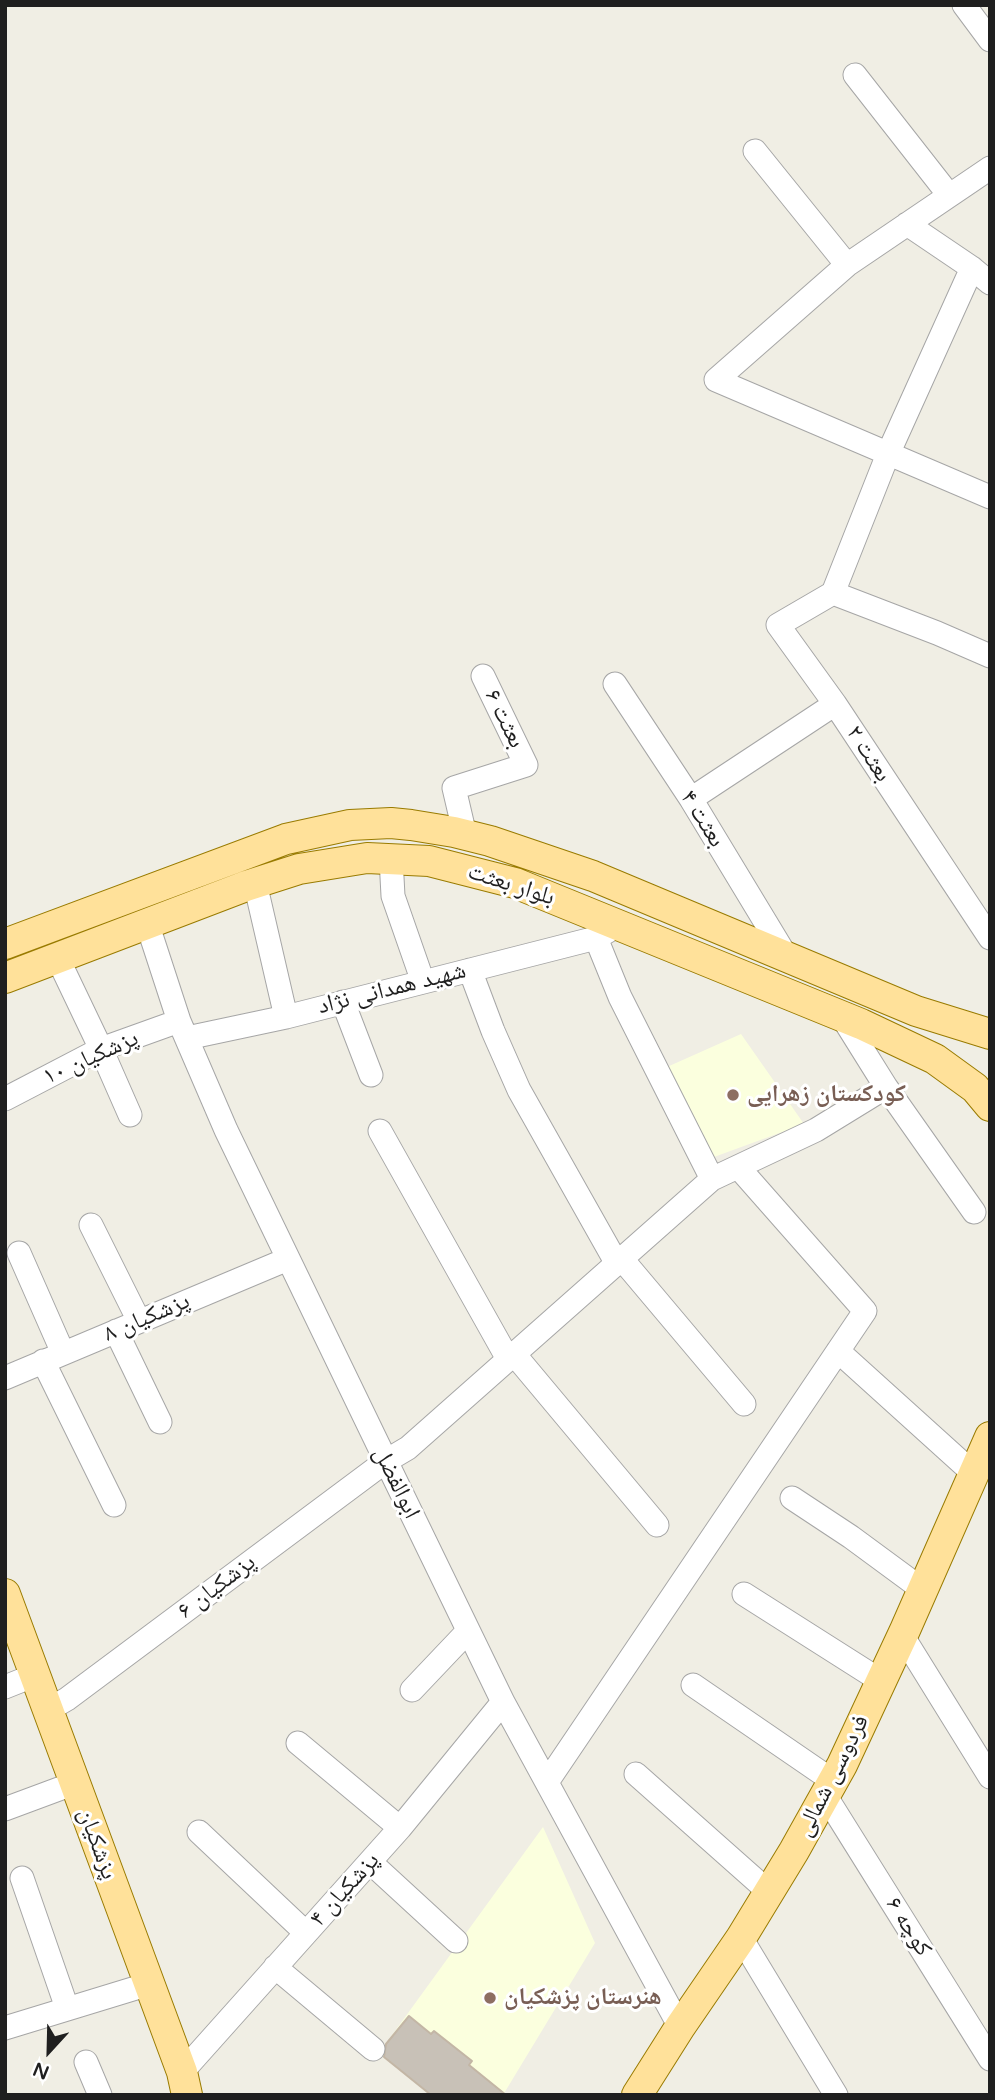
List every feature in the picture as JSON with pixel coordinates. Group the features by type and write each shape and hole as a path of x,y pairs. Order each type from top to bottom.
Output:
{"main road":[{"name":"بلوار بعثت","path":"5,944 307,833 350,825 391,823 465,835 593,876 916,1010 990,1034"},
{"name":"بلوار بعثت","path":"5,978 299,869 367,858 429,861 515,883 608,931 841,1015 935,1059 975,1088 990,1105"},
{"name":"فردوسی شمالی","path":"637,2095 741,1938 829,1788 923,1590 990,1437"},
{"name":"پزشکیان","path":"5,1594 184,2084"}],"street":[{"path":"964,5 990,40"},
{"path":"855,75 949,195"},
{"path":"755,151 848,265"},
{"path":"990,168 848,265 716,380 990,497"},
{"path":"907,224 981,276 888,454 833,593 990,656"},
{"name":"بعثت ۲","path":"833,593 778,625 835,704 990,938"},
{"name":"بعثت ۶","path":"465,835 454,788 526,765 483,676"},
{"name":"بعثت ۴","path":"615,684 691,799 786,956"},
{"path":"691,799 835,704"},
{"path":"391,858 393,896 424,982"},
{"path":"256,883 286,1017"},
{"name":"ابوالفضل","path":"148,923 183,1029 226,1130 288,1259 503,1702 680,2027"},
{"path":"608,931 620,998 712,1179"},
{"name":"شهید همدانی نژاد","path":"183,1029 286,1017 608,931"},
{"path":"58,959 102,1049 130,1115"},
{"path":"470,970 492,1031 519,1090 619,1260 744,1404"},
{"path":"343,1002 371,1075"},
{"path":"841,1015 886,1087 974,1212"},
{"name":"پزشکیان ۱۰","path":"5,1099 102,1049 183,1029"},
{"name":"پزشکیان ۶","path":"48,1710 386,1461 408,1448 712,1179 816,1130 886,1087"},
{"path":"380,1130 511,1357 657,1525"},
{"path":"547,1782 865,1311 739,1168"},
{"path":"91,1226 139,1321"},
{"path":"19,1253 53,1357 114,1505"},
{"name":"پزشکیان ۸","path":"5,1377 288,1259"},
{"path":"116,1331 160,1422"},
{"path":"838,1351 973,1474"},
{"path":"792,1498 923,1590"},
{"path":"744,1594 881,1681"},
{"path":"412,1690 468,1630"},
{"path":"902,1635 990,1777"},
{"path":"5,1687 36,1675"},
{"path":"693,1685 829,1788"},
{"name":"پزشکیان ۴","path":"184,2084 275,1967 400,1828 503,1702"},
{"path":"298,1743 400,1828"},
{"path":"636,1774 769,1892"},
{"path":"5,1809 75,1783"},
{"name":"کوچه ۶","path":"829,1788 990,2059"},
{"path":"200,1832 306,1933"},
{"path":"370,1862 456,1941"},
{"path":"22,1878 67,2008"},
{"path":"741,1938 836,2095"},
{"path":"275,1967 373,2049"},
{"path":"5,2028 149,1984"},
{"path":"86,2062 100,2095"}],"shaded area":[{"name":"کودکستان زهرایی","path":"741,1034 804,1124 714,1157 667,1067"},
{"name":"هنرستان پزشکیان","path":"543,1827 595,1943 503,2095 431,2095 379,2053"}],"building":[{"path":"409,2016 431,2034 434,2031 472,2061 469,2065 506,2095 431,2095 384,2057 386,2044"}],"place":[{"name":"کودکستان زهرایی","path":"733,1095"},
{"name":"هنرستان پزشکیان","path":"490,1998"}]}
